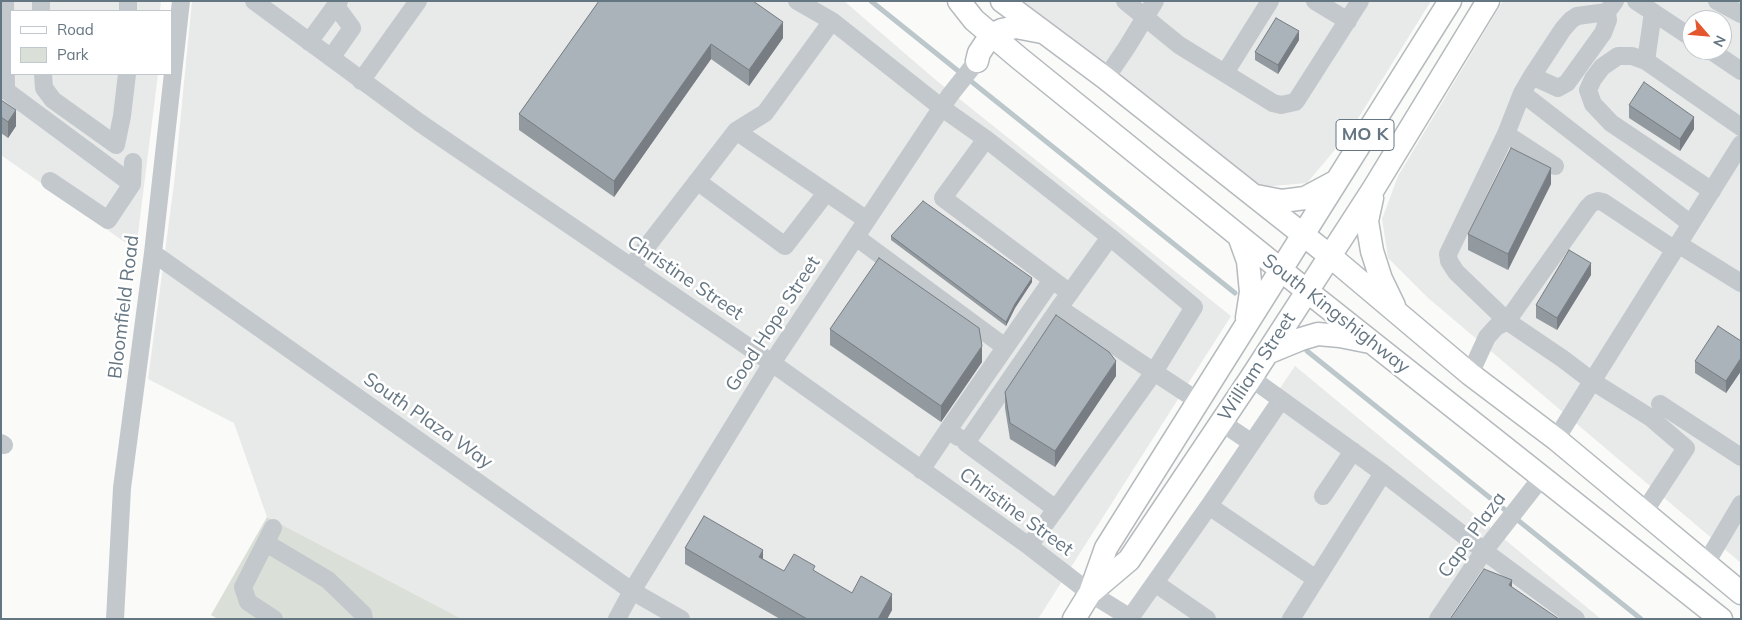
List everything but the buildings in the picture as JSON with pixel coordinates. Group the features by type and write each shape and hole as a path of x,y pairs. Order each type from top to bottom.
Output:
{"main road":[{"name":"South Kingshighway","path":"959,1 974,20 1019,58 1239,236 1720,619"},
{"name":"South Kingshighway","path":"1002,1 1106,78 1303,234 1470,374 1556,439 1705,565 1741,593"},
{"path":"1427,37 1430,1"},
{"name":"William Street","path":"1074,619 1090,593 1106,548 1450,1"},
{"name":"William Street","path":"1090,593 1129,560 1251,378 1374,188 1488,1"},
{"path":"977,61 979,54 991,35 1002,30 1016,27 1045,33"},
{"path":"977,61 990,57 1019,58"},
{"path":"1253,195 1282,201 1305,198 1336,182"},
{"path":"1374,188 1367,221 1371,244 1380,279 1397,313"},
{"path":"1239,236 1248,261 1251,292 1246,324"},
{"path":"1267,352 1318,334 1340,336 1374,343"}],"street":[{"path":"5,1 4,89 132,184"},
{"name":"Bloomfield Road","path":"115,619 122,488 153,253 181,1"},
{"name":"Christine Street","path":"254,1 420,123 772,363 1029,546 1090,593"},
{"path":"361,81 418,1"},
{"path":"797,1 832,22 946,102 986,139 1194,307 1154,372 1029,546"},
{"path":"1125,1 1179,45 1273,103 1281,105 1295,102 1302,94 1348,22 1358,2"},
{"path":"1106,78 1155,1"},
{"path":"1225,73 1270,1"},
{"path":"1315,1 1348,22"},
{"path":"309,42 338,3 352,28 331,58"},
{"path":"1723,3 1741,14"},
{"path":"1642,4 1682,31"},
{"path":"1642,4 1646,61"},
{"path":"1532,76 1558,88 1567,83 1603,33 1611,6 1577,16 1571,20 1532,76 1522,93 1506,134 1448,254 1451,266 1508,320 1592,381 1651,418 1686,448 1644,512"},
{"path":"631,267 736,131 765,113 832,22"},
{"path":"1712,191 1611,123 1594,104 1588,90 1592,79 1602,67 1618,56 1632,56 1646,61 1741,127"},
{"path":"1725,60 1741,71"},
{"name":"Good Hope Street","path":"617,619 632,590 772,363 946,102 977,61"},
{"path":"43,75 44,88 52,100 116,145 133,162 162,169"},
{"path":"116,145 127,75"},
{"path":"1522,93 1690,224"},
{"path":"736,131 867,220"},
{"path":"1506,134 1555,166"},
{"path":"986,139 942,198 1070,293"},
{"path":"1556,439 1690,224 1738,155"},
{"path":"50,181 108,220 132,184 133,162"},
{"path":"697,181 785,246 826,193"},
{"path":"1470,374 1487,337 1496,327 1508,320 1588,207 1598,201 1603,202 1645,231 1741,284"},
{"path":"856,236 1005,347"},
{"path":"966,443 1058,308 1110,238"},
{"name":"South Plaza Way","path":"153,253 632,590 681,619"},
{"path":"921,470 1052,280"},
{"path":"1058,308 1198,401"},
{"path":"1251,378 1383,473 1576,619"},
{"path":"1090,593 1131,618 1281,400"},
{"path":"1660,404 1741,458"},
{"path":"1221,422 1252,443"},
{"path":"948,430 1056,509"},
{"path":"1323,496 1353,451"},
{"path":"1291,619 1383,473"},
{"name":"Cape Plaza","path":"1438,619 1484,551 1542,477"},
{"path":"1705,565 1740,505"},
{"path":"1209,506 1316,579"},
{"path":"274,619 248,602 243,587 270,536 328,580 363,614 364,619"},
{"path":"1155,583 1206,619"}],"shaded area":[{"path":"1,1 161,1 160,10 10,10 10,75 158,75 136,250 1,155"},
{"path":"192,1 844,1 937,81 1231,316 1038,619 462,619 267,517 234,423 148,379 174,184"},
{"path":"1019,1 1431,1 1349,133 1307,183 1261,187"},
{"path":"1503,1 1741,1 1741,563 1427,297 1388,258 1382,219 1398,176"},
{"path":"1295,366 1601,619 1124,619"}],"green space":[{"path":"267,517 462,619 218,619 211,615"}],"waterway":[{"path":"871,1 1235,293"},
{"path":"1307,351 1641,619"}]}
